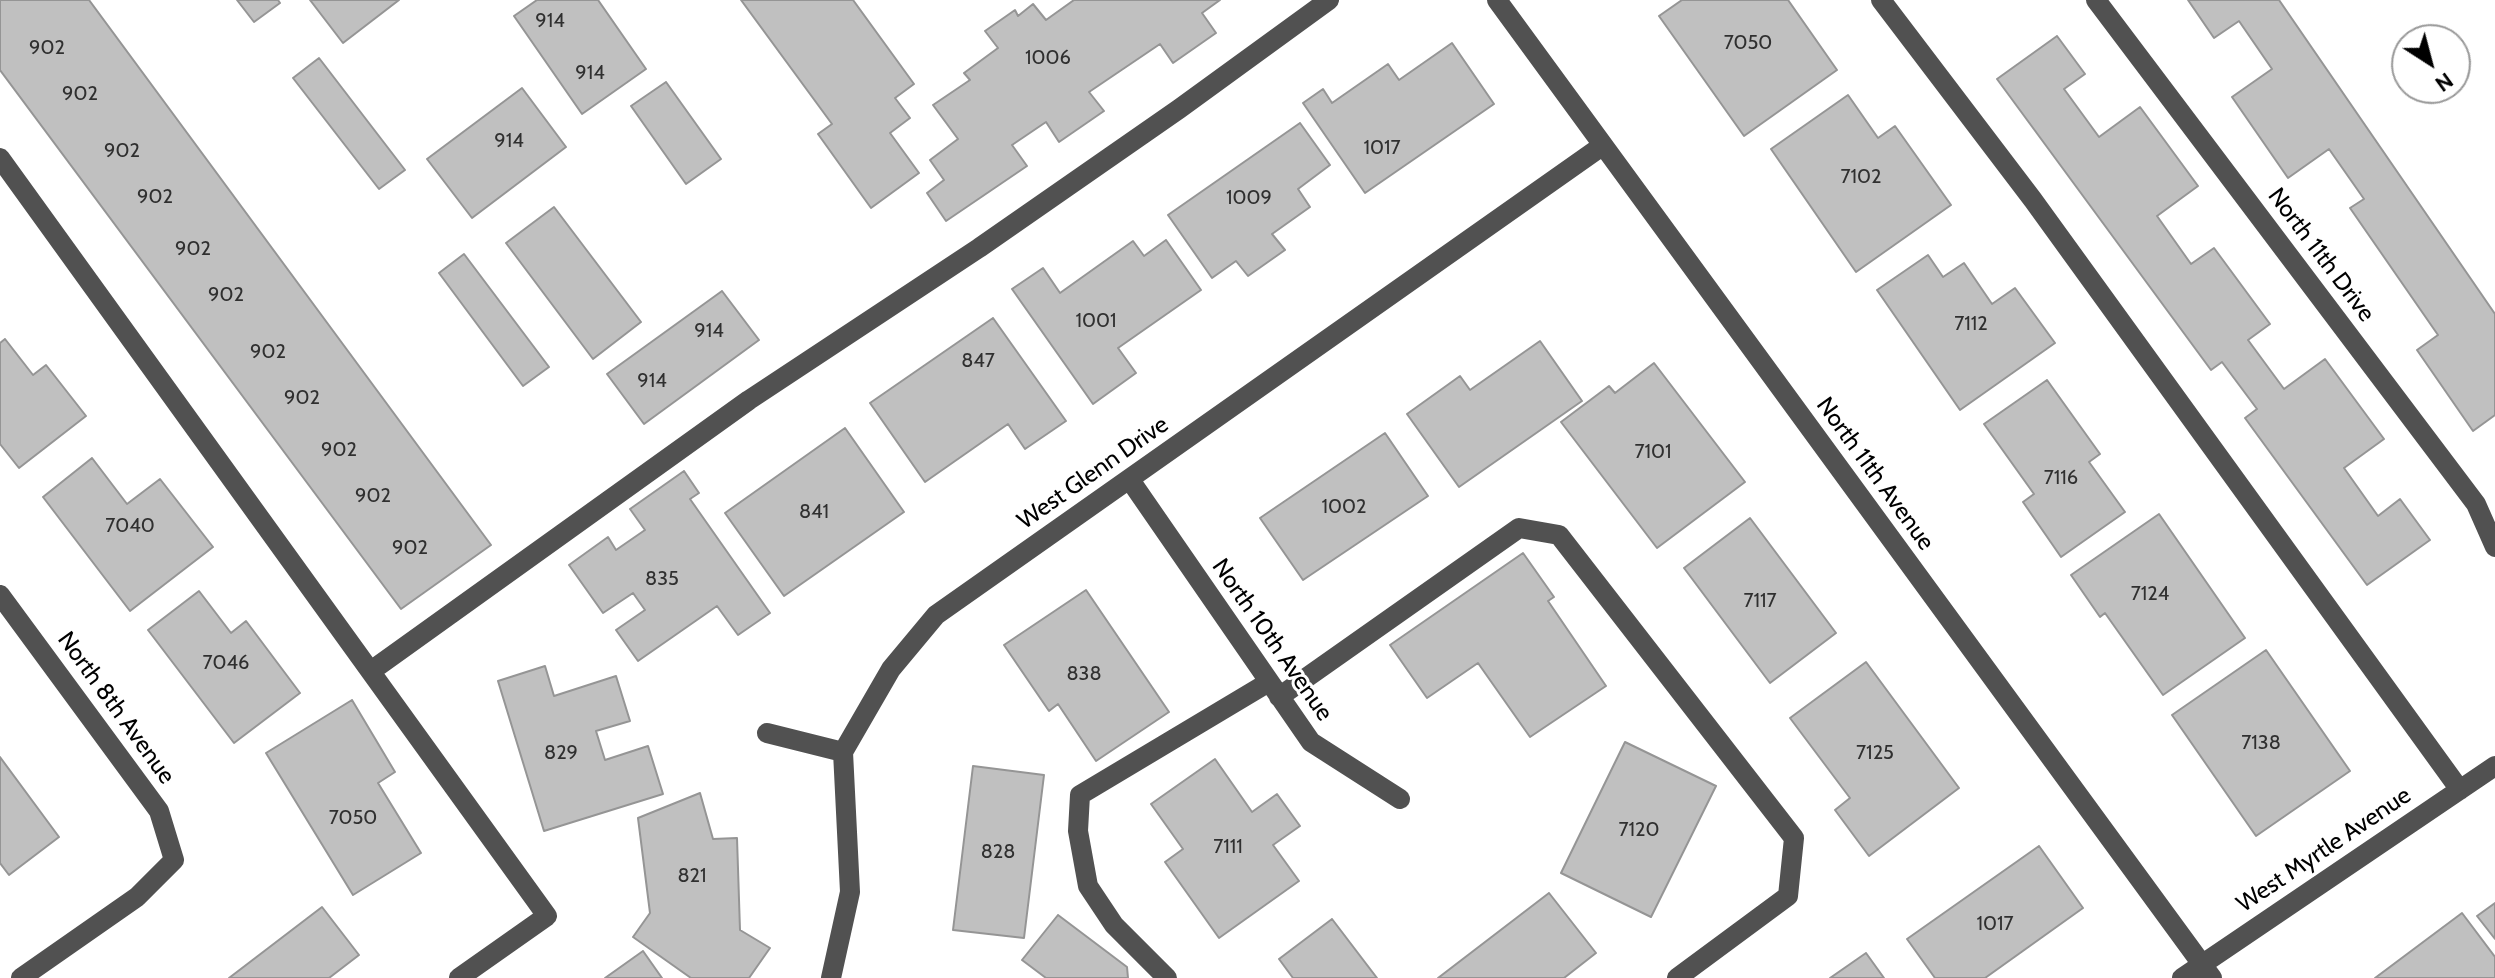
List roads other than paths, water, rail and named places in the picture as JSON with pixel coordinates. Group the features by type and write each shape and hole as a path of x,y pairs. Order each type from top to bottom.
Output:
{"street":[{"path":"371,671 749,400 979,248 1329,0"},
{"name":"North 11th Avenue","path":"1497,0 2207,971"},
{"path":"1881,0 2033,200 2460,790"},
{"name":"North 11th Drive","path":"2096,0 2476,504 2495,547"},
{"name":"West Glenn Drive","path":"843,752 891,669 936,615 1602,146"},
{"path":"0,158 547,916 459,978"},
{"name":"North 10th Avenue","path":"1130,480 1311,742 1400,799"},
{"path":"1167,978 1114,925 1088,886 1078,831 1080,795 1274,690 1519,528 1559,535 1794,838 1788,896 1677,978"},
{"name":"North 8th Avenue","path":"0,595 159,811 174,860 137,897 21,978"},
{"path":"767,733 843,752 850,892 831,978"},
{"name":"West Myrtle Avenue","path":"2182,978 2207,971 2495,766"}]}
